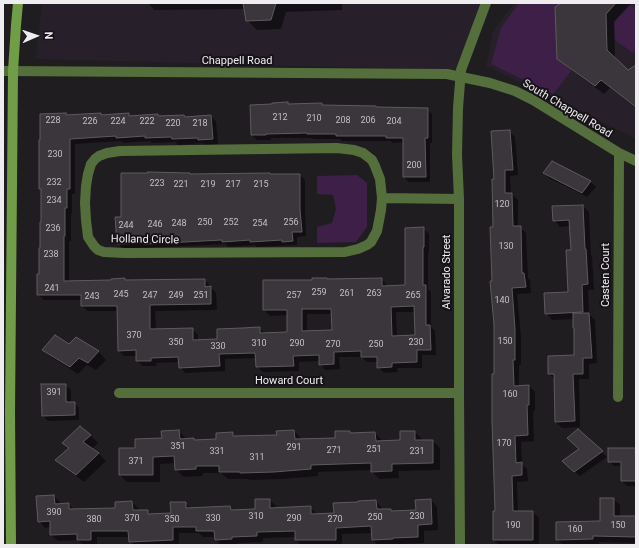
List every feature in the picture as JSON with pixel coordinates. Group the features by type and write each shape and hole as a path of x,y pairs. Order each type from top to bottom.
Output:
{"street":[{"path":"10,545 8,71 16,25 18,3"},
{"name":"Alvarado Street","path":"460,545 459,199 457,155 458,108 461,70 486,3"},
{"name":"Chappell Road","path":"8,71 447,74 461,77"},
{"name":"South Chappell Road","path":"461,77 490,83 515,91 533,100 619,153 636,161"},
{"name":"Holland Circle","path":"336,148 354,150 364,153 372,160 380,179 382,198 382,210 377,231 371,242 358,250 345,252 104,252 98,250 88,237 86,220 86,186 91,164 99,156 120,151 336,148"},
{"name":"Casten Court","path":"618,397 619,153"},
{"path":"382,198 459,199"},
{"name":"Howard Court","path":"119,393 459,393"}],"shaded area":[{"path":"42,3 488,3 461,70 36,59"},
{"path":"514,3 636,3 636,139 571,106 486,66 493,32"},
{"path":"519,3 561,3 572,70 553,94 491,64 501,28"},
{"path":"628,4 636,8 636,47 633,53 615,40 614,22"},
{"path":"357,175 367,183 367,227 356,242 317,243 317,227 332,223 336,209 333,195 317,194 317,176"}],"building":[{"path":"243,3 276,3 271,20 246,21"},
{"path":"561,3 616,3 606,14 607,50 628,70 636,65 636,107 601,80 595,86 557,59 555,7"},
{"path":"288,102 288,104 322,103 322,105 428,108 428,138 425,138 426,177 403,177 403,138 386,138 386,136 336,136 336,134 307,133 251,135 250,105"},
{"path":"66,113 66,115 101,113 101,115 129,113 129,116 158,114 158,116 184,115 185,117 211,115 213,139 172,139 171,137 145,138 145,136 116,138 116,136 70,139 70,189 67,189 67,208 65,208 64,281 111,280 125,278 125,280 205,279 205,287 211,286 211,304 150,305 150,329 193,328 193,340 217,339 217,329 260,327 260,333 287,332 287,310 263,310 263,280 382,278 382,286 405,285 405,228 424,227 423,285 426,285 426,325 430,325 431,350 417,350 417,362 392,363 392,367 377,368 377,357 361,357 361,351 334,352 334,364 319,365 319,355 293,356 294,366 256,367 255,353 219,354 220,366 179,368 178,357 151,358 151,361 136,361 136,350 118,351 117,306 81,306 81,295 37,295 41,222 41,189 39,189 40,114","holes":["414,306 415,335 392,336 391,307","302,309 331,309 332,330 302,331"]},
{"path":"510,130 513,170 505,170 505,193 512,193 513,226 521,226 522,273 524,273 526,287 512,288 515,329 515,360 513,360 514,386 529,385 529,405 527,405 528,435 515,436 516,463 522,462 522,475 512,476 513,511 533,511 533,540 493,540 493,511 495,511 492,421 494,324 490,281 492,281 490,227 493,227 492,179 494,179 491,131"},
{"path":"552,161 591,181 582,193 543,173"},
{"path":"148,172 190,174 300,174 300,209 302,232 292,232 293,241 282,242 282,240 250,242 250,240 222,242 222,240 117,244 115,217 121,217 121,173"},
{"path":"583,205 588,284 582,285 583,312 545,314 544,293 568,292 566,250 571,250 569,220 553,221 552,206"},
{"path":"573,313 589,313 592,358 583,358 583,374 573,374 575,421 555,422 554,374 548,374 548,356 574,355"},
{"path":"55,335 69,344 76,337 99,351 88,363 79,358 70,367 42,350"},
{"path":"41,384 66,384 66,402 75,402 75,415 42,416"},
{"path":"80,426 91,435 83,442 99,453 76,475 55,460 69,448 62,443"},
{"path":"578,429 603,451 574,472 562,461 579,449 567,438"},
{"path":"179,430 180,439 194,438 194,440 216,439 216,433 233,432 233,436 277,435 276,431 294,430 295,439 335,438 335,431 350,431 350,433 375,432 376,441 400,440 400,431 415,431 415,440 433,440 433,463 392,464 392,471 371,472 371,463 311,465 311,469 240,473 219,472 219,466 196,466 196,469 175,470 174,456 153,457 153,475 119,475 119,448 135,448 135,439 162,438 161,431"},
{"path":"608,448 636,448 636,481 621,481 621,462 608,462"},
{"path":"54,495 55,504 69,503 69,509 115,508 115,502 132,501 133,510 148,510 148,514 171,513 170,502 186,502 186,508 230,506 231,510 255,509 255,499 270,499 270,508 311,506 311,514 334,513 333,503 376,500 377,509 391,509 391,511 416,510 415,500 431,499 432,524 418,525 418,537 372,540 371,526 336,528 336,540 295,540 295,531 257,532 257,536 232,537 232,539 215,540 214,531 196,531 196,527 173,527 173,540 129,542 128,531 91,531 91,540 77,540 77,534 50,535 50,521 38,522 36,496"},
{"path":"600,498 614,498 614,516 636,516 636,537 593,536 593,539 556,540 556,522 600,521"}]}
